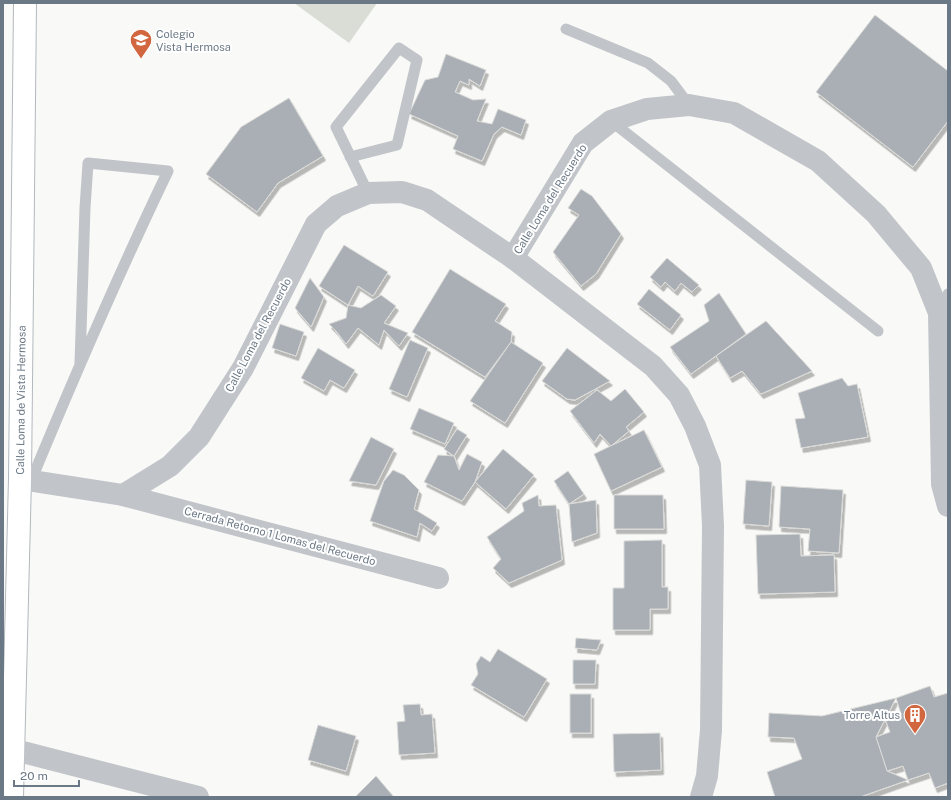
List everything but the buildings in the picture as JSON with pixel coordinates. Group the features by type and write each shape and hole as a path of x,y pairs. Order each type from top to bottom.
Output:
{"street":[{"name":"Calle Loma de Vista Hermosa","path":"12,797 8,749 25,480 25,3"},
{"name":"Calle Loma del Recuerdo","path":"123,495 170,466 199,437 243,368 316,224 337,206 368,193 402,192 427,200 513,258 583,143 610,121 647,109 689,105 734,113 818,161 876,214 921,268 945,309 942,484 948,506"},
{"path":"513,258 653,366 679,395 695,426 710,465 713,526 711,730 707,776 701,797"},
{"path":"25,480 123,495"},
{"name":"Cerrada Retorno 1 Lomas del Recuerdo","path":"123,495 438,578"},
{"path":"8,749 198,797"}],"lane":[{"path":"566,29 648,63 671,81 689,105"},
{"path":"350,157 397,145 417,60 399,48 336,127 350,157 368,193"},
{"path":"610,121 878,331"},
{"path":"25,480 80,363 168,171 88,163 80,363"}],"shaded area":[{"path":"294,3 377,3 349,43"}],"place":[{"name":"Colegio Vista Hermosa","path":"141,60"},
{"name":"Torre Altus","path":"915,734"}]}
